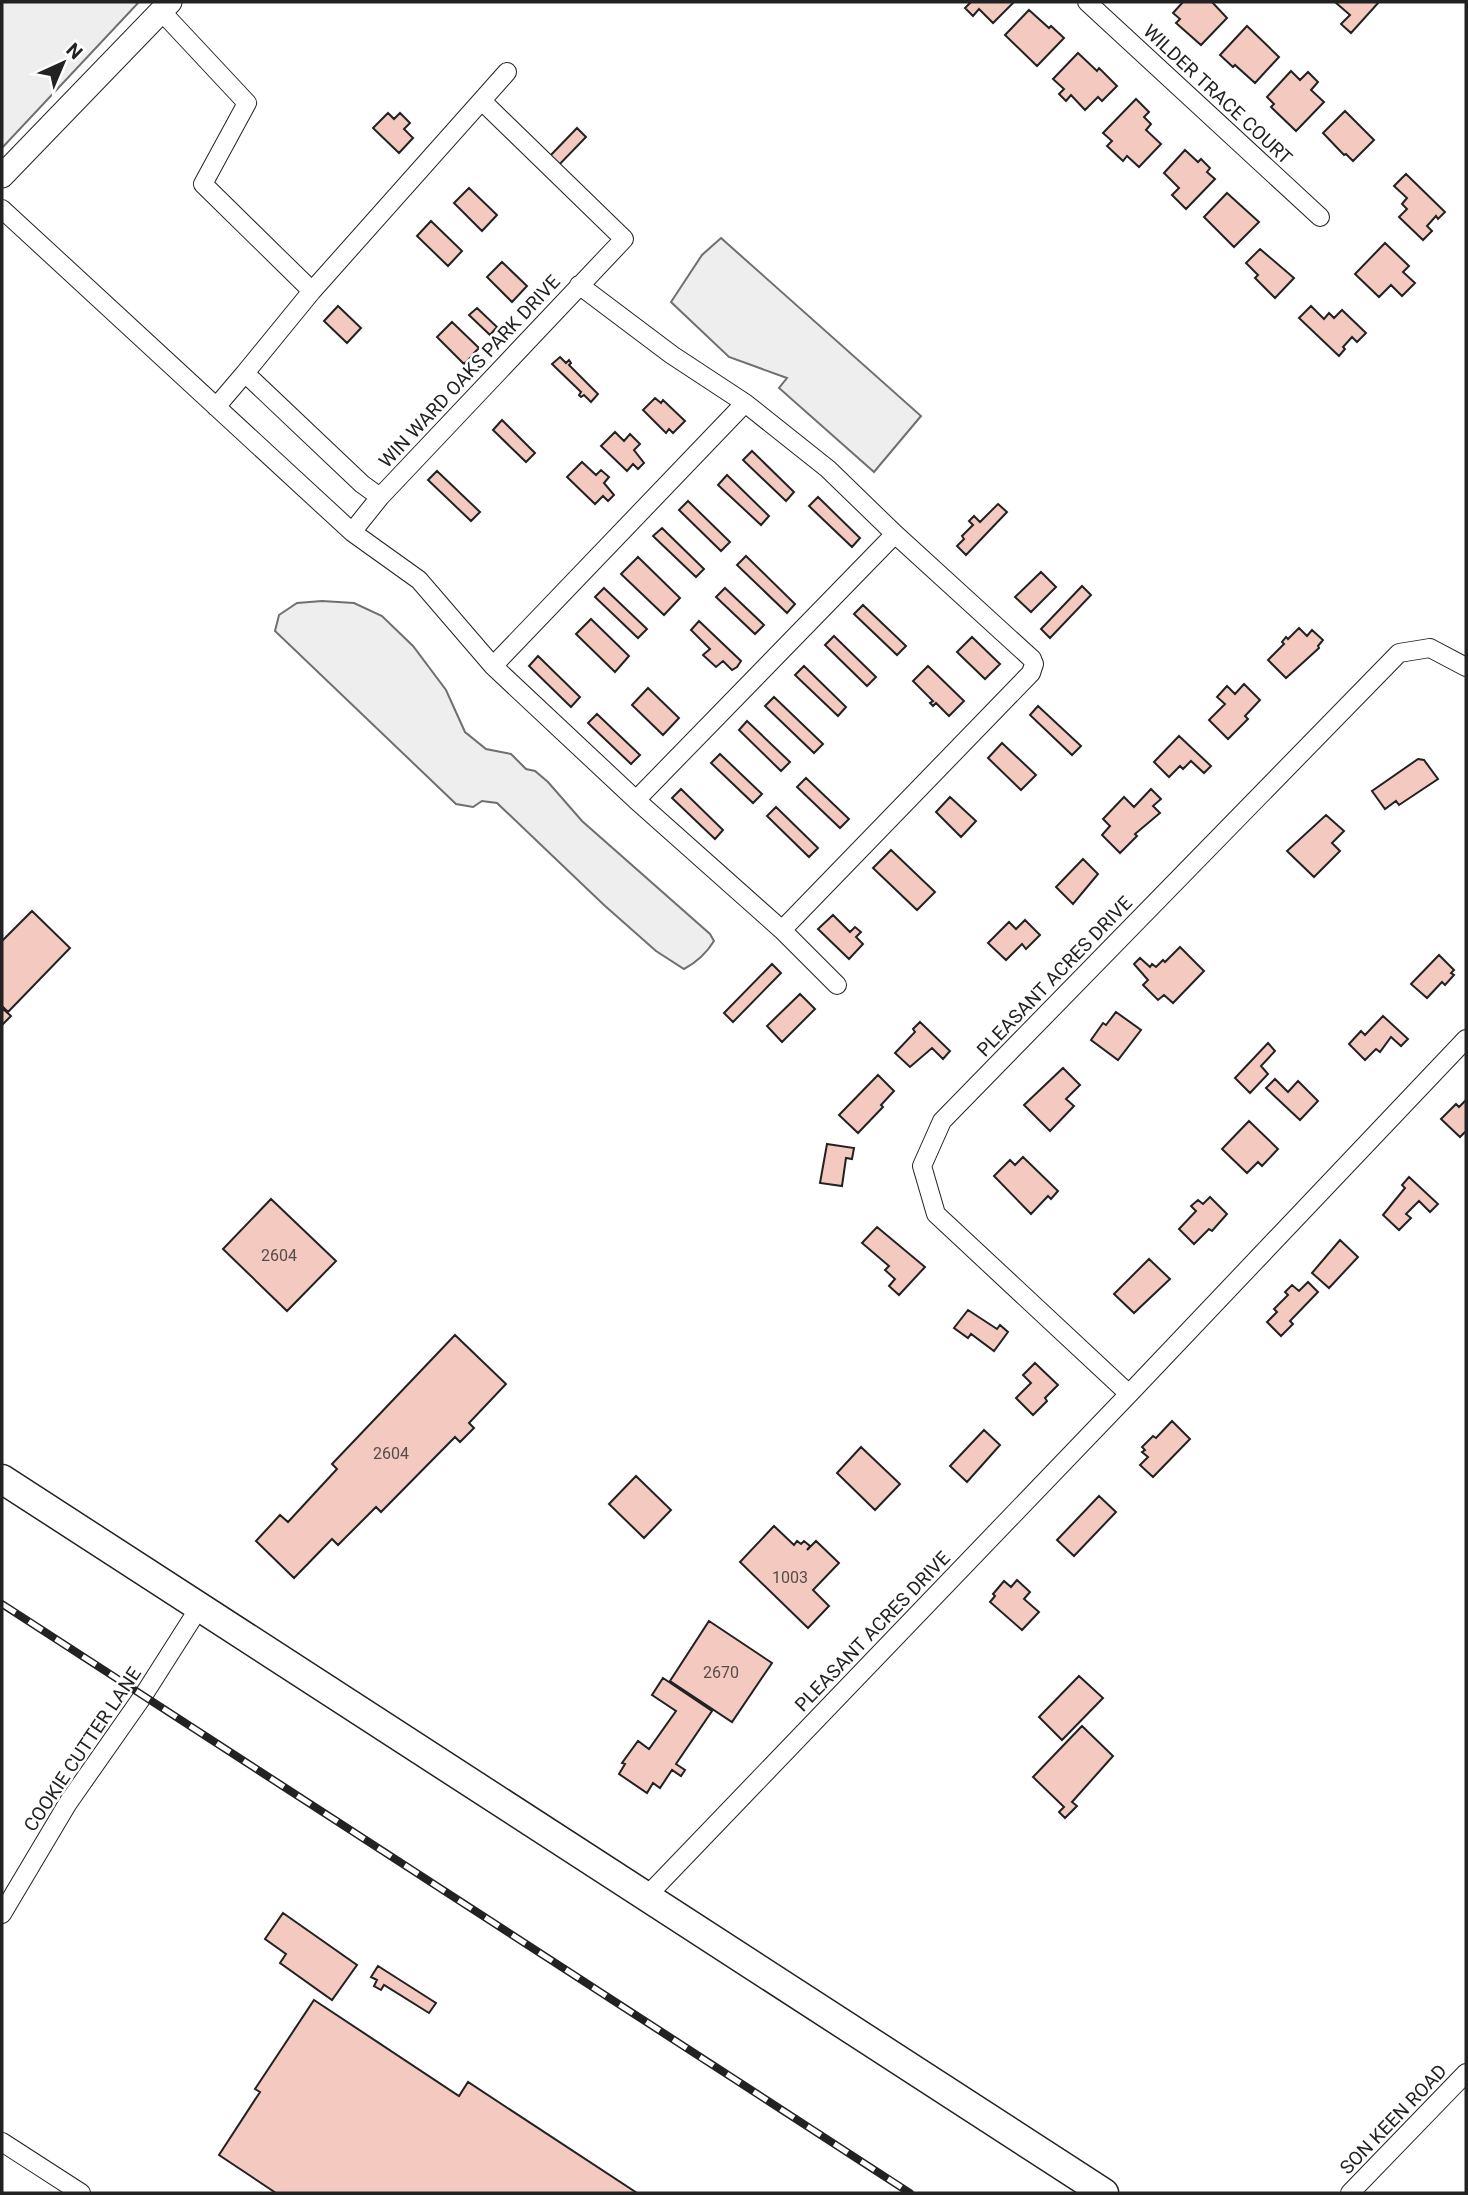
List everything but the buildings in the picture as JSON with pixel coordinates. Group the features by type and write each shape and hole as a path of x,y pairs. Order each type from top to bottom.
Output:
{"main road":[{"path":"2,1479 1104,2193"}],"street":[{"name":"WILDER TRACE COURT","path":"1087,2 1321,217"},
{"path":"2,176 166,6 247,103 203,184 312,291"},
{"path":"216,407 312,291 507,72"},
{"name":"WIN WARD OAKS PARK DRIVE","path":"245,373 362,484 380,497 624,239 482,101"},
{"path":"2,209 352,532 419,580 493,666 636,800 782,930 837,985"},
{"path":"579,285 672,355 745,403 828,469 1032,659 1034,664 1031,673 782,930"},
{"path":"493,666 745,403"},
{"path":"352,532 380,497"},
{"path":"636,800 895,534"},
{"name":"PLEASANT ACRES DRIVE","path":"1129,1394 936,1214 922,1166 942,1121 1399,653 1430,648 1466,667"},
{"name":"PLEASANT ACRES DRIVE","path":"645,1898 1466,1039"},
{"name":"COOKIE CUTTER LANE","path":"2,1914 68,1803 199,1608"},
{"name":"SON KEEN ROAD","path":"1350,2193 1466,2073"},
{"path":"2,2142 81,2193"}],"shaded area":[{"path":"2,2 139,2 2,148"},
{"path":"721,238 921,416 874,472 779,388 787,378 729,357 671,302 702,255"},
{"path":"297,603 354,603 382,616 413,646 446,690 465,732 486,749 511,754 526,769 535,771 548,782 582,821 710,934 714,941 704,954 684,969 656,951 604,905 497,803 482,801 473,807 456,804 275,631 279,615"}],"railway":[{"path":"2,1604 910,2193"}]}
